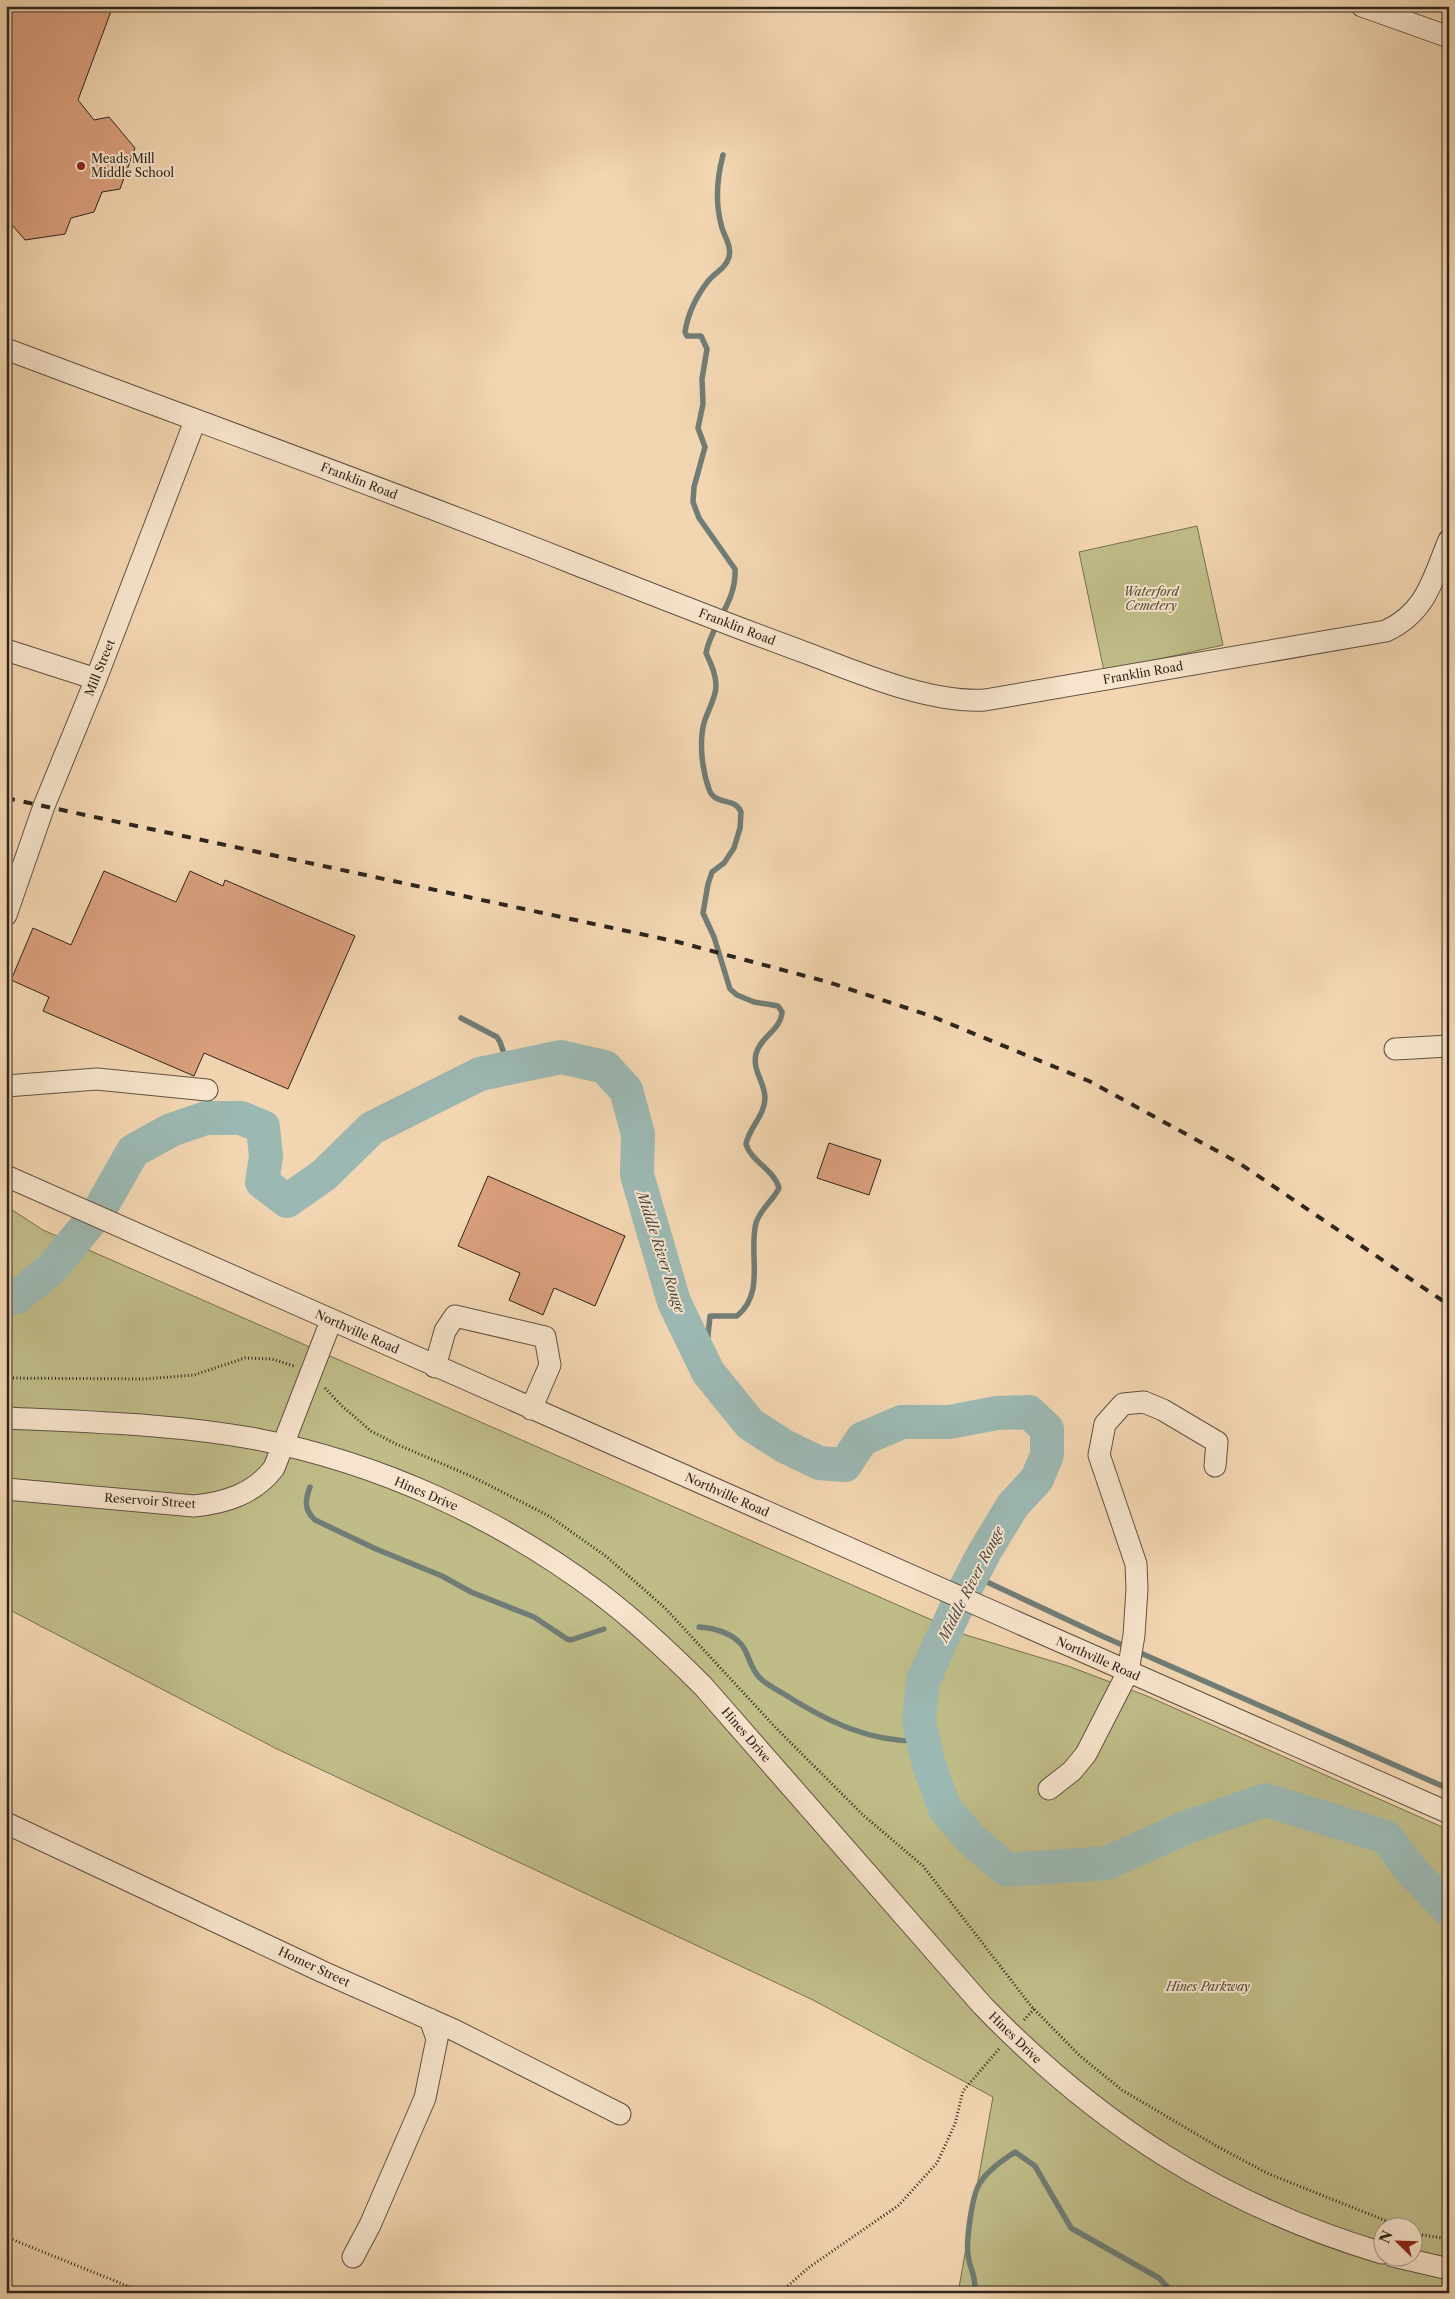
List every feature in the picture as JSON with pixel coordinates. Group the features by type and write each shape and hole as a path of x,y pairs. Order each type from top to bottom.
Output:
{"street":[{"path":"1362,6 1449,37"},
{"name":"Franklin Road","path":"6,349 330,470 848,669 953,700 985,700 1386,631 1399,625 1420,605 1449,540"},
{"name":"Mill Street","path":"6,915 44,806 96,679 196,421"},
{"path":"6,650 96,679"},
{"path":"1395,1049 1449,1046"},
{"path":"6,1086 97,1079 207,1090"},
{"name":"Northville Road","path":"6,1176 1449,1813"},
{"path":"435,1367 445,1331 455,1316 545,1337 550,1364 531,1409"},
{"name":"Reservoir Street","path":"6,1489 194,1506 212,1504 239,1496 259,1485 274,1468 331,1321"},
{"path":"1049,1789 1072,1771 1086,1754 1128,1672 1134,1635 1137,1590 1136,1564 1098,1455 1105,1424 1123,1404 1144,1402 1163,1410 1217,1442 1215,1466"},
{"name":"Hines Drive","path":"6,1418 147,1426 226,1434 282,1445 367,1470 452,1504 532,1548 600,1594 654,1638 703,1686 982,2005 1010,2034 1088,2103 1157,2152 1193,2174 1267,2211 1305,2227 1372,2250"},
{"name":"Homer Street","path":"6,1823 323,1972 430,2019 620,2114"},
{"path":"353,2257 370,2225 425,2098 438,2039 430,2019"},
{"path":"1422,2263 1449,2269"}],"path":[{"path":"780,2293 808,2268 899,2205 937,2163 955,2124 963,2091 1010,2034 1034,2009"},
{"path":"1422,2236 1449,2239"},
{"path":"6,2237 146,2293"}],"green space":[{"name":"Waterford Cemetery","path":"1197,526 1223,645 1104,671 1079,552"},
{"name":"Hines Parkway","path":"6,1206 43,1230 966,1635 1068,1666 1147,1696 1449,1830 1449,2293 958,2293 993,2097 813,2000 277,1749 6,1608"}],"building":[{"path":"6,6 113,6 78,100 94,120 109,117 135,148 120,189 102,192 94,212 71,218 65,234 25,240 6,218"},
{"path":"104,871 176,902 190,871 223,886 225,880 355,936 288,1089 204,1053 194,1076 43,1011 49,997 11,980 33,928 71,945"},
{"path":"829,1143 881,1160 869,1195 817,1178"},
{"path":"488,1176 625,1236 595,1306 554,1288 543,1315 509,1300 520,1273 458,1246"}],"waterway":[{"path":"705,1366 710,1316 737,1316 746,1306 751,1296 754,1284 754,1235 756,1223 760,1213 779,1188 776,1181 753,1156 746,1144 750,1132 760,1116 765,1098 757,1071 756,1054 758,1048 778,1024 782,1012 778,1006 754,1002 737,995 730,989 714,937 703,913 712,872 724,863 734,848 740,828 741,812 735,804 715,798 709,789 703,765 702,731 715,695 716,686 714,673 706,653 732,592 735,581 735,569 699,518 693,502 694,487 705,447 698,428 703,404 702,379 707,349 701,336 687,336 685,332 688,318 697,298 709,280 726,264 730,253 721,224 717,198 719,172 723,155"},
{"path":"461,1018 497,1037 509,1068"},
{"name":"Middle River Rouge","path":"6,1299 17,1297 52,1268 99,1211 133,1151 171,1130 206,1118 241,1118 263,1127 266,1157 262,1182 287,1201 324,1175 372,1128 480,1074 561,1057 605,1067 626,1090 638,1134 637,1175 674,1302 708,1372 750,1424 784,1446 819,1463 845,1465 862,1439 902,1422 949,1422 997,1413 1029,1412 1047,1429 1047,1455 1037,1479 1013,1505 985,1551 963,1593 923,1681 919,1722 929,1765 945,1809 971,1839 1007,1870 1107,1863 1187,1827 1266,1800 1386,1837 1411,1870 1449,1910"},
{"path":"310,1487 306,1505 315,1520 376,1549 442,1576 471,1592 534,1617 567,1639 571,1640 604,1629"},
{"path":"972,1575 1102,1636 1449,1789"},
{"path":"699,1627 718,1630 737,1640 745,1650 754,1671 761,1680 834,1722 851,1729 886,1738 924,1741"},
{"path":"974,2293 975,2282 968,2248 970,2218 974,2197 980,2183 987,2174 1015,2152 1035,2166 1071,2228 1159,2278 1173,2293"}],"railway":[{"path":"6,798 678,942 828,982 931,1016 1089,1081 1239,1163 1449,1305"}],"place":[{"name":"Meads Mill Middle School","path":"81,166"}]}
